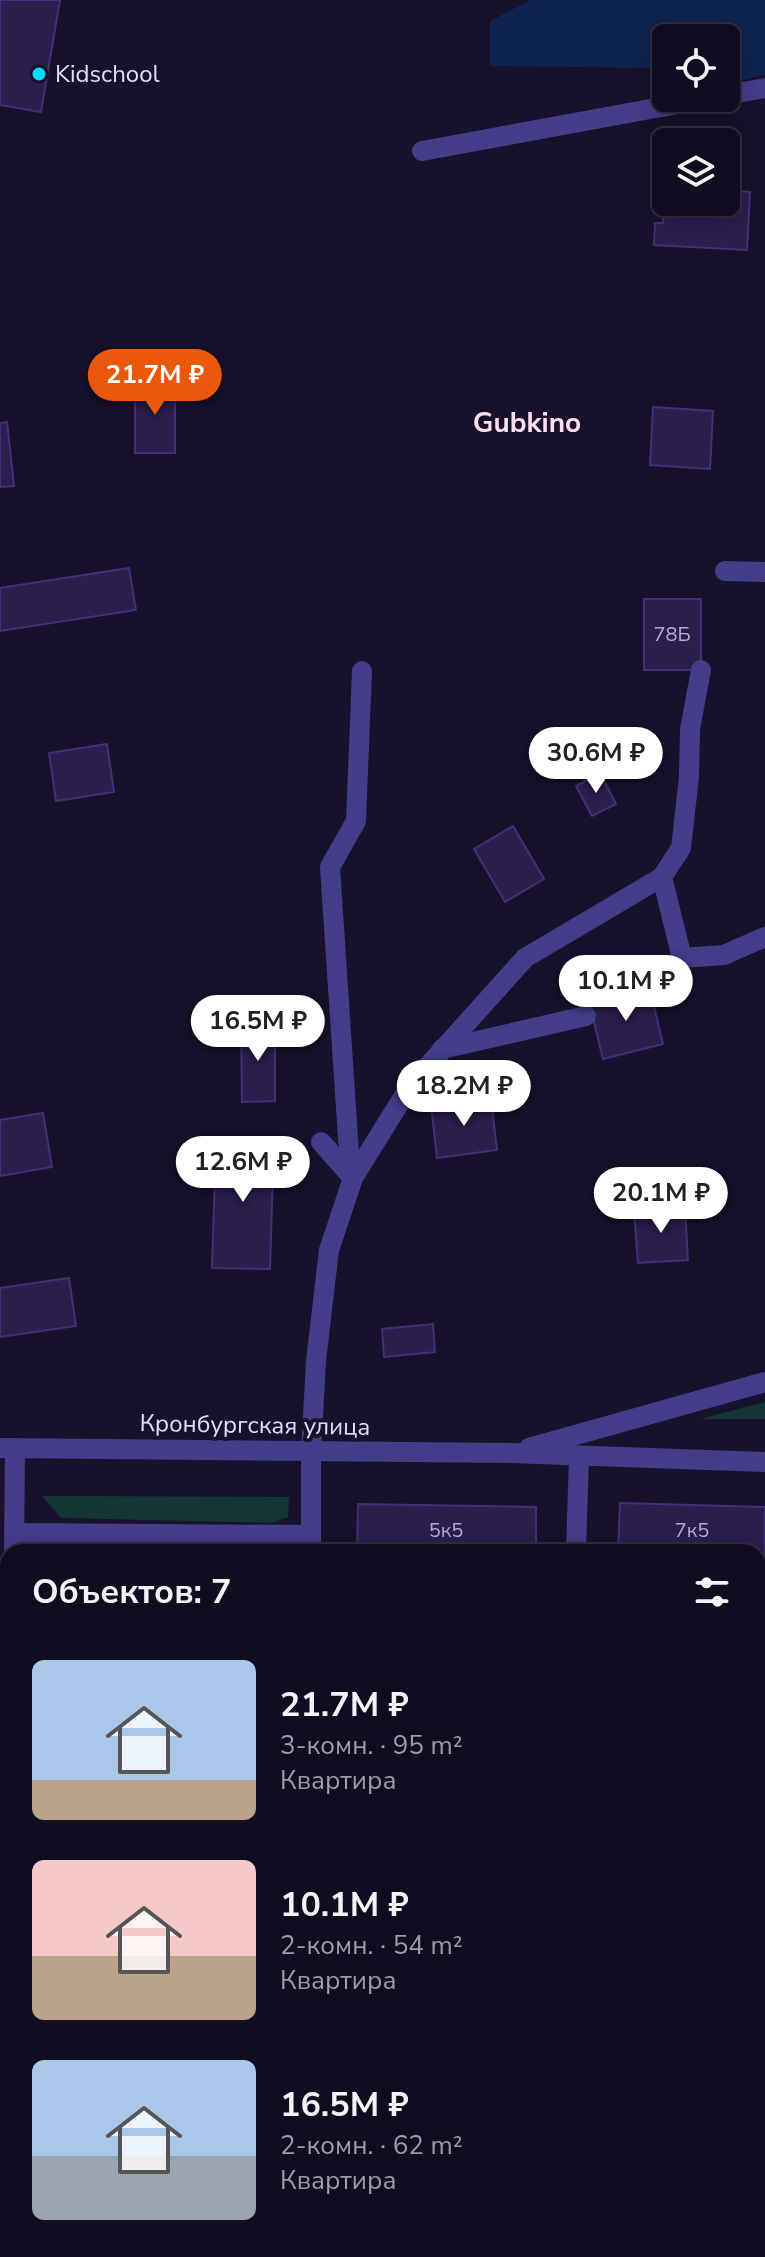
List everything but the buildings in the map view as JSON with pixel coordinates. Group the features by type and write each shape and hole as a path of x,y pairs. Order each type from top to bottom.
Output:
{"street":[{"path":"740,92 765,88"},
{"path":"422,151 652,109"},
{"path":"725,571 765,572"},
{"path":"8,1448 14,1542 311,1544 311,1452 316,1361 329,1250 353,1178 410,1086 525,958 662,877 681,848 689,777 690,729 701,670"},
{"path":"353,1178 330,867 356,821 362,671"},
{"path":"662,877 682,958 724,955 765,937"},
{"path":"442,1049 586,1016"},
{"path":"321,1142 353,1178"},
{"name":"Кронбургская улица","path":"509,1453 765,1382"},
{"name":"Кронбургская улица","path":"8,1448 509,1453 765,1462"},
{"path":"576,1544 579,1456"}],"green space":[{"path":"765,1402 765,1419 700,1419"},
{"path":"42,1496 289,1497 288,1517 272,1523 61,1518"}],"water":[{"path":"531,0 765,0 765,74 740,80 740,24 652,24 650,68 490,66 490,21"}],"place":[{"name":"Kidschool","path":"39,74"}],"district":[{"name":"Gubkino","path":"527,422"}]}
